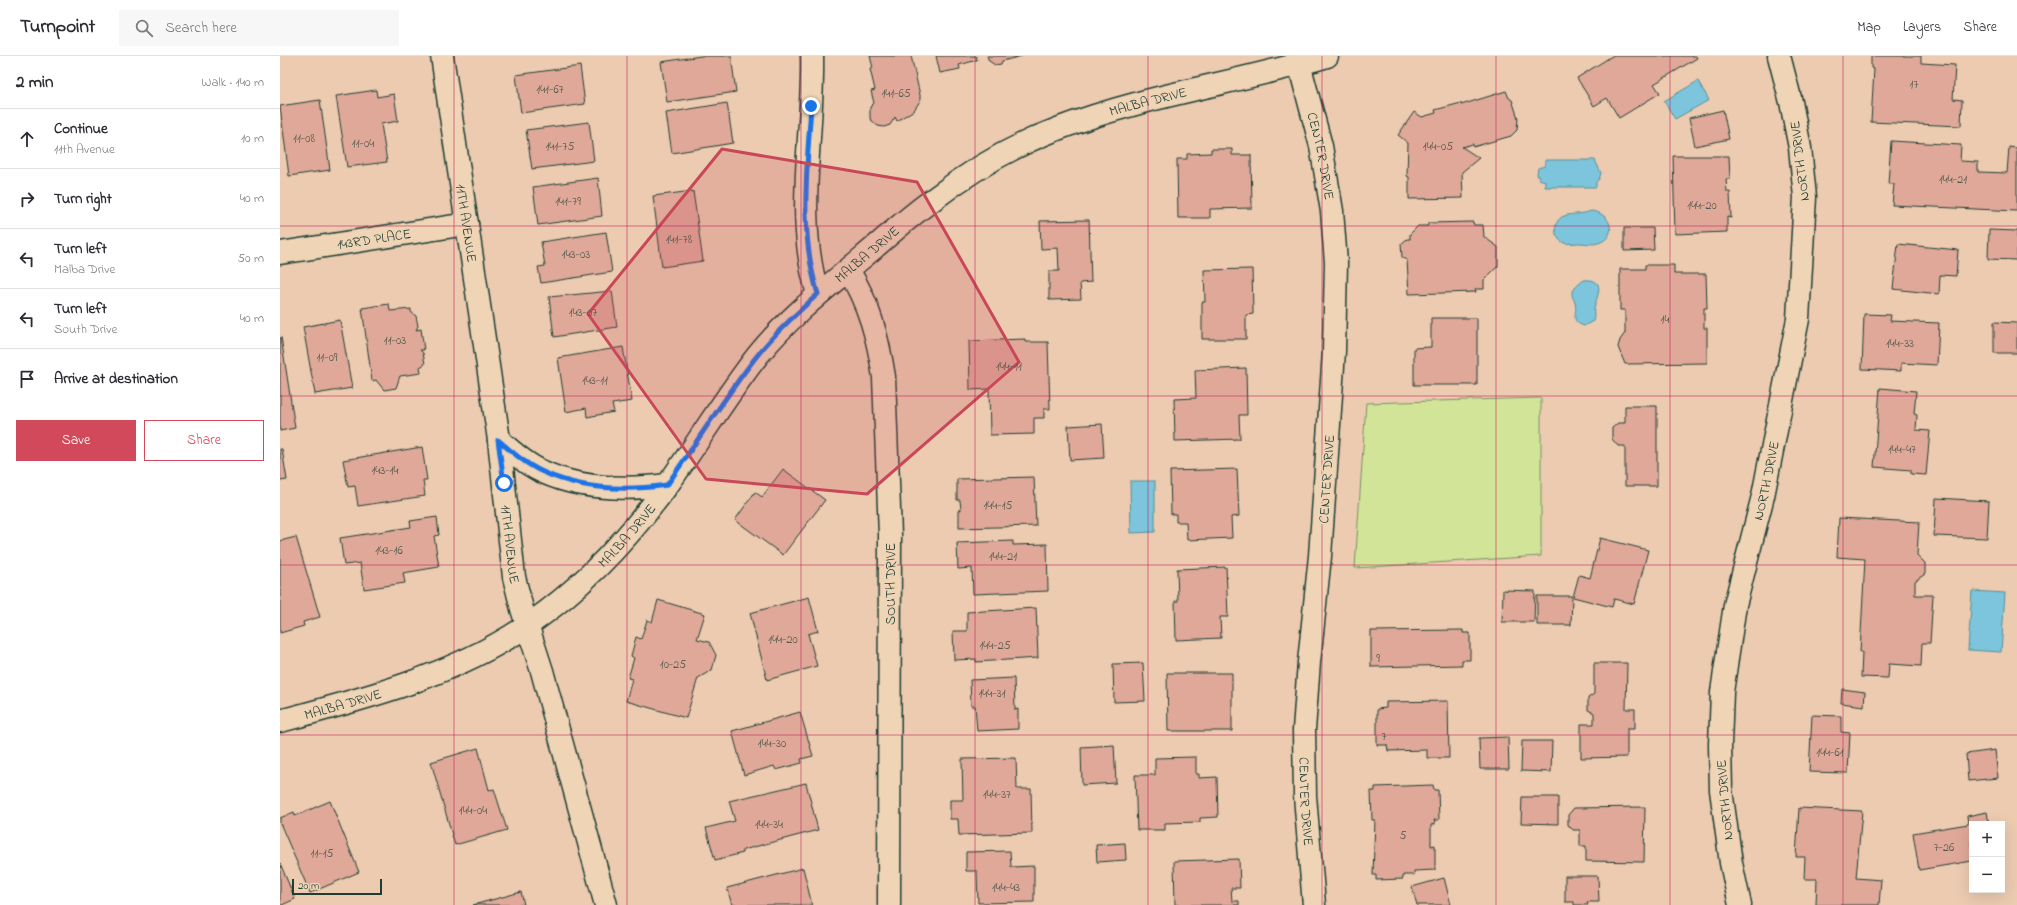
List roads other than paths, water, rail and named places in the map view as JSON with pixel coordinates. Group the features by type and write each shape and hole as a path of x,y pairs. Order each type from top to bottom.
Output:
{"street":[{"name":"11TH AVENUE","path":"442,56 498,440 514,577 542,671 606,905"},
{"path":"812,56 806,222 808,251 818,294"},
{"name":"MALBA DRIVE","path":"280,721 351,702 430,675 475,655 528,626 574,590 635,527 667,485 729,394 761,351 798,312 930,202 1003,154 1057,128 1124,107 1298,60 1327,56"},
{"name":"NORTH DRIVE","path":"1740,905 1730,856 1721,790 1720,745 1722,692 1735,605 1763,496 1798,319 1805,197 1800,148 1791,102 1779,56"},
{"name":"CENTER DRIVE","path":"1298,60 1321,146 1328,183 1335,237 1336,285 1334,350 1322,527 1304,730 1305,810 1314,905"},
{"name":"143RD PLACE","path":"280,253 467,224"},
{"name":"SOUTH DRIVE","path":"848,270 859,287 872,318 881,354 884,377 890,535 889,905"},
{"path":"498,440 528,464 544,472 570,481 606,488 645,488 667,485"}],"water":[{"path":"1698,81 1709,100 1675,119 1664,101"},
{"path":"1545,160 1595,160 1601,173 1596,182 1596,187 1545,187 1545,181 1539,179 1537,174 1538,168 1545,166"},
{"path":"1591,211 1598,212 1608,220 1610,231 1609,236 1605,240 1594,244 1564,243 1560,241 1555,230 1557,222 1560,218 1567,215"},
{"path":"1584,280 1596,282 1599,289 1594,308 1593,321 1584,326 1579,324 1575,319 1576,307 1572,294 1575,288"},
{"path":"1130,481 1155,481 1155,532 1131,533"},
{"path":"1972,591 2005,593 2001,652 1968,650"}]}
